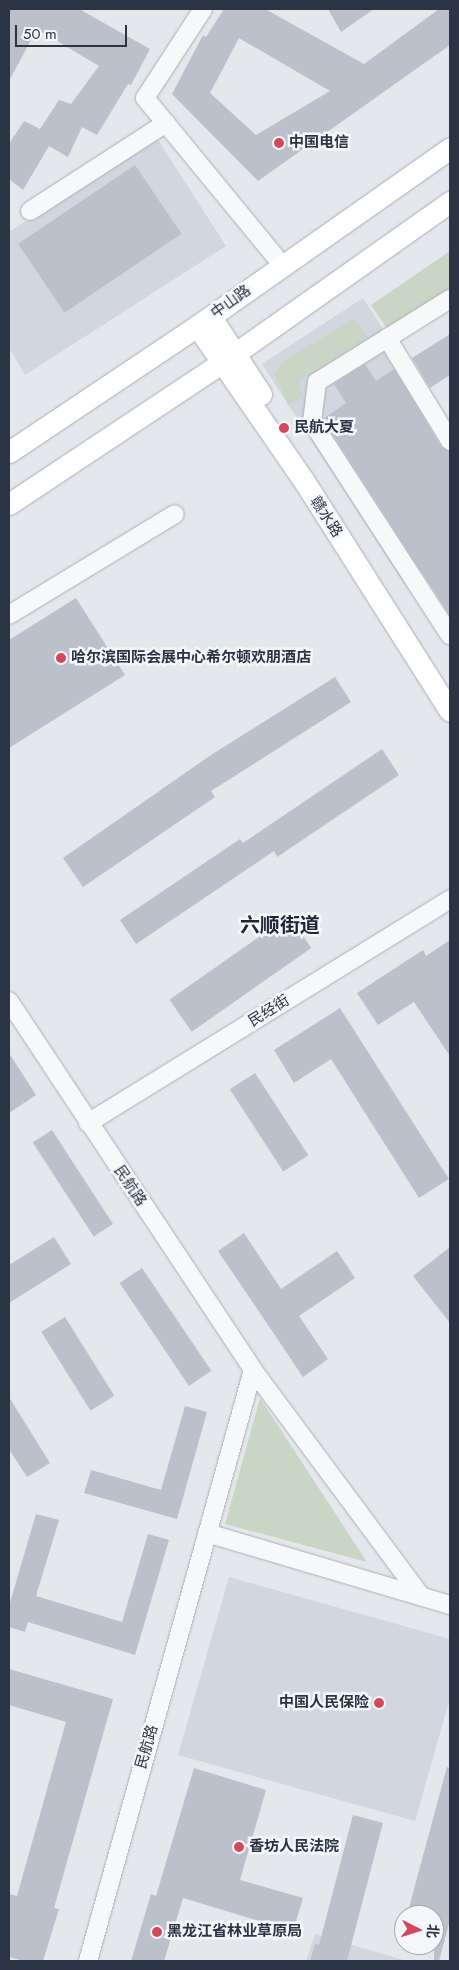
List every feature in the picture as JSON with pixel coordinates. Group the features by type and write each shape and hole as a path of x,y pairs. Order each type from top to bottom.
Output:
{"main road":[{"name":"中山路","path":"9,452 204,321 450,148"},
{"path":"9,504 229,358 450,202"},
{"name":"赣水路","path":"204,321 450,689"},
{"name":"赣水路","path":"229,358 450,711"}],"street":[{"path":"203,9 146,98 282,265"},
{"path":"30,211 166,123"},
{"path":"450,299 317,382 312,422 450,635"},
{"path":"387,338 450,441"},
{"path":"9,615 174,514"},
{"name":"民经街","path":"88,1123 450,899"},
{"name":"民航路","path":"9,1001 253,1370 421,1596"},
{"name":"民航路","path":"88,1961 253,1370"},
{"path":"207,1533 450,1606"}],"shaded area":[{"path":"157,138 226,246 25,375 9,348 9,232"},
{"path":"363,298 450,432 450,555 405,585 262,364"},
{"path":"229,1577 450,1639 450,1698 415,1821 178,1755"},
{"path":"315,1934 407,1961 306,1961"}],"green space":[{"path":"450,251 450,289 388,330 371,305"},
{"path":"354,319 368,337 299,381 302,397 288,405 275,375 282,362"},
{"path":"260,1398 367,1562 225,1524"}],"building":[{"path":"9,9 79,9 150,49 131,85 128,84 97,135 82,127 68,157 49,146 23,190 9,179 9,144 24,121 40,129 59,100 71,104 99,66 37,29 9,81"},
{"path":"224,9 265,9 364,64 439,9 450,9 450,45 258,181 172,94 203,35 206,37","holes":["239,38 330,91 256,135 210,93"]},
{"path":"328,9 374,9 341,32"},
{"path":"135,165 181,234 65,313 18,244"},
{"path":"450,334 450,375 430,388 412,358"},
{"path":"365,364 376,381 394,369 441,447 450,452 450,616 323,419 346,403 334,384"},
{"name":"哈尔滨国际会展中心希尔顿欢朋酒店","path":"76,598 125,675 9,748 9,640"},
{"path":"335,677 351,702 211,791 215,797 83,887 63,858 211,755"},
{"path":"382,749 399,775 277,857 274,851 136,944 120,920 240,839 243,843"},
{"path":"289,916 311,948 192,1032 169,1000"},
{"path":"450,940 450,1056 414,1002 378,1025 357,993 423,950 426,956"},
{"path":"340,1008 449,1179 419,1198 331,1059 294,1083 274,1050"},
{"path":"9,1053 36,1095 9,1113"},
{"path":"255,1073 308,1155 283,1172 230,1089"},
{"path":"52,1130 113,1224 94,1236 33,1143"},
{"path":"244,1233 281,1289 337,1251 355,1278 299,1316 328,1359 303,1377 218,1251"},
{"path":"54,1237 71,1264 9,1303 9,1265"},
{"path":"450,1247 450,1323 413,1276"},
{"path":"142,1268 211,1371 189,1386 120,1283"},
{"path":"65,1317 114,1396 91,1411 41,1332"},
{"path":"9,1397 50,1463 27,1477 9,1449"},
{"path":"185,1406 207,1412 177,1519 84,1493 91,1470 161,1490"},
{"path":"36,1514 59,1520 36,1596 122,1622 148,1534 169,1540 135,1655 28,1622 25,1632 9,1627 9,1606"},
{"path":"9,1669 113,1699 54,1908 59,1909 43,1961 24,1961 9,1957 9,1894 17,1896 66,1722 9,1705"},
{"path":"447,1767 450,1768 450,1920 444,1942 444,1905 410,1905"},
{"path":"194,1768 266,1790 240,1880 303,1898 293,1931 183,1898 164,1961 131,1961 151,1894 156,1896"},
{"path":"353,1815 383,1823 347,1961 310,1961 315,1944 319,1945"},
{"path":"434,1955 441,1955 439,1961 434,1961"}],"place":[{"name":"中国电信","path":"279,143"},
{"name":"民航大夏","path":"284,428"},
{"name":"哈尔滨国际会展中心希尔顿欢朋酒店","path":"61,658"},
{"name":"中国人民保险","path":"379,1703"},
{"name":"香坊人民法院","path":"239,1847"},
{"name":"黑龙江省林业草原局","path":"157,1932"}],"district":[{"name":"六顺街道","path":"280,925"}]}
